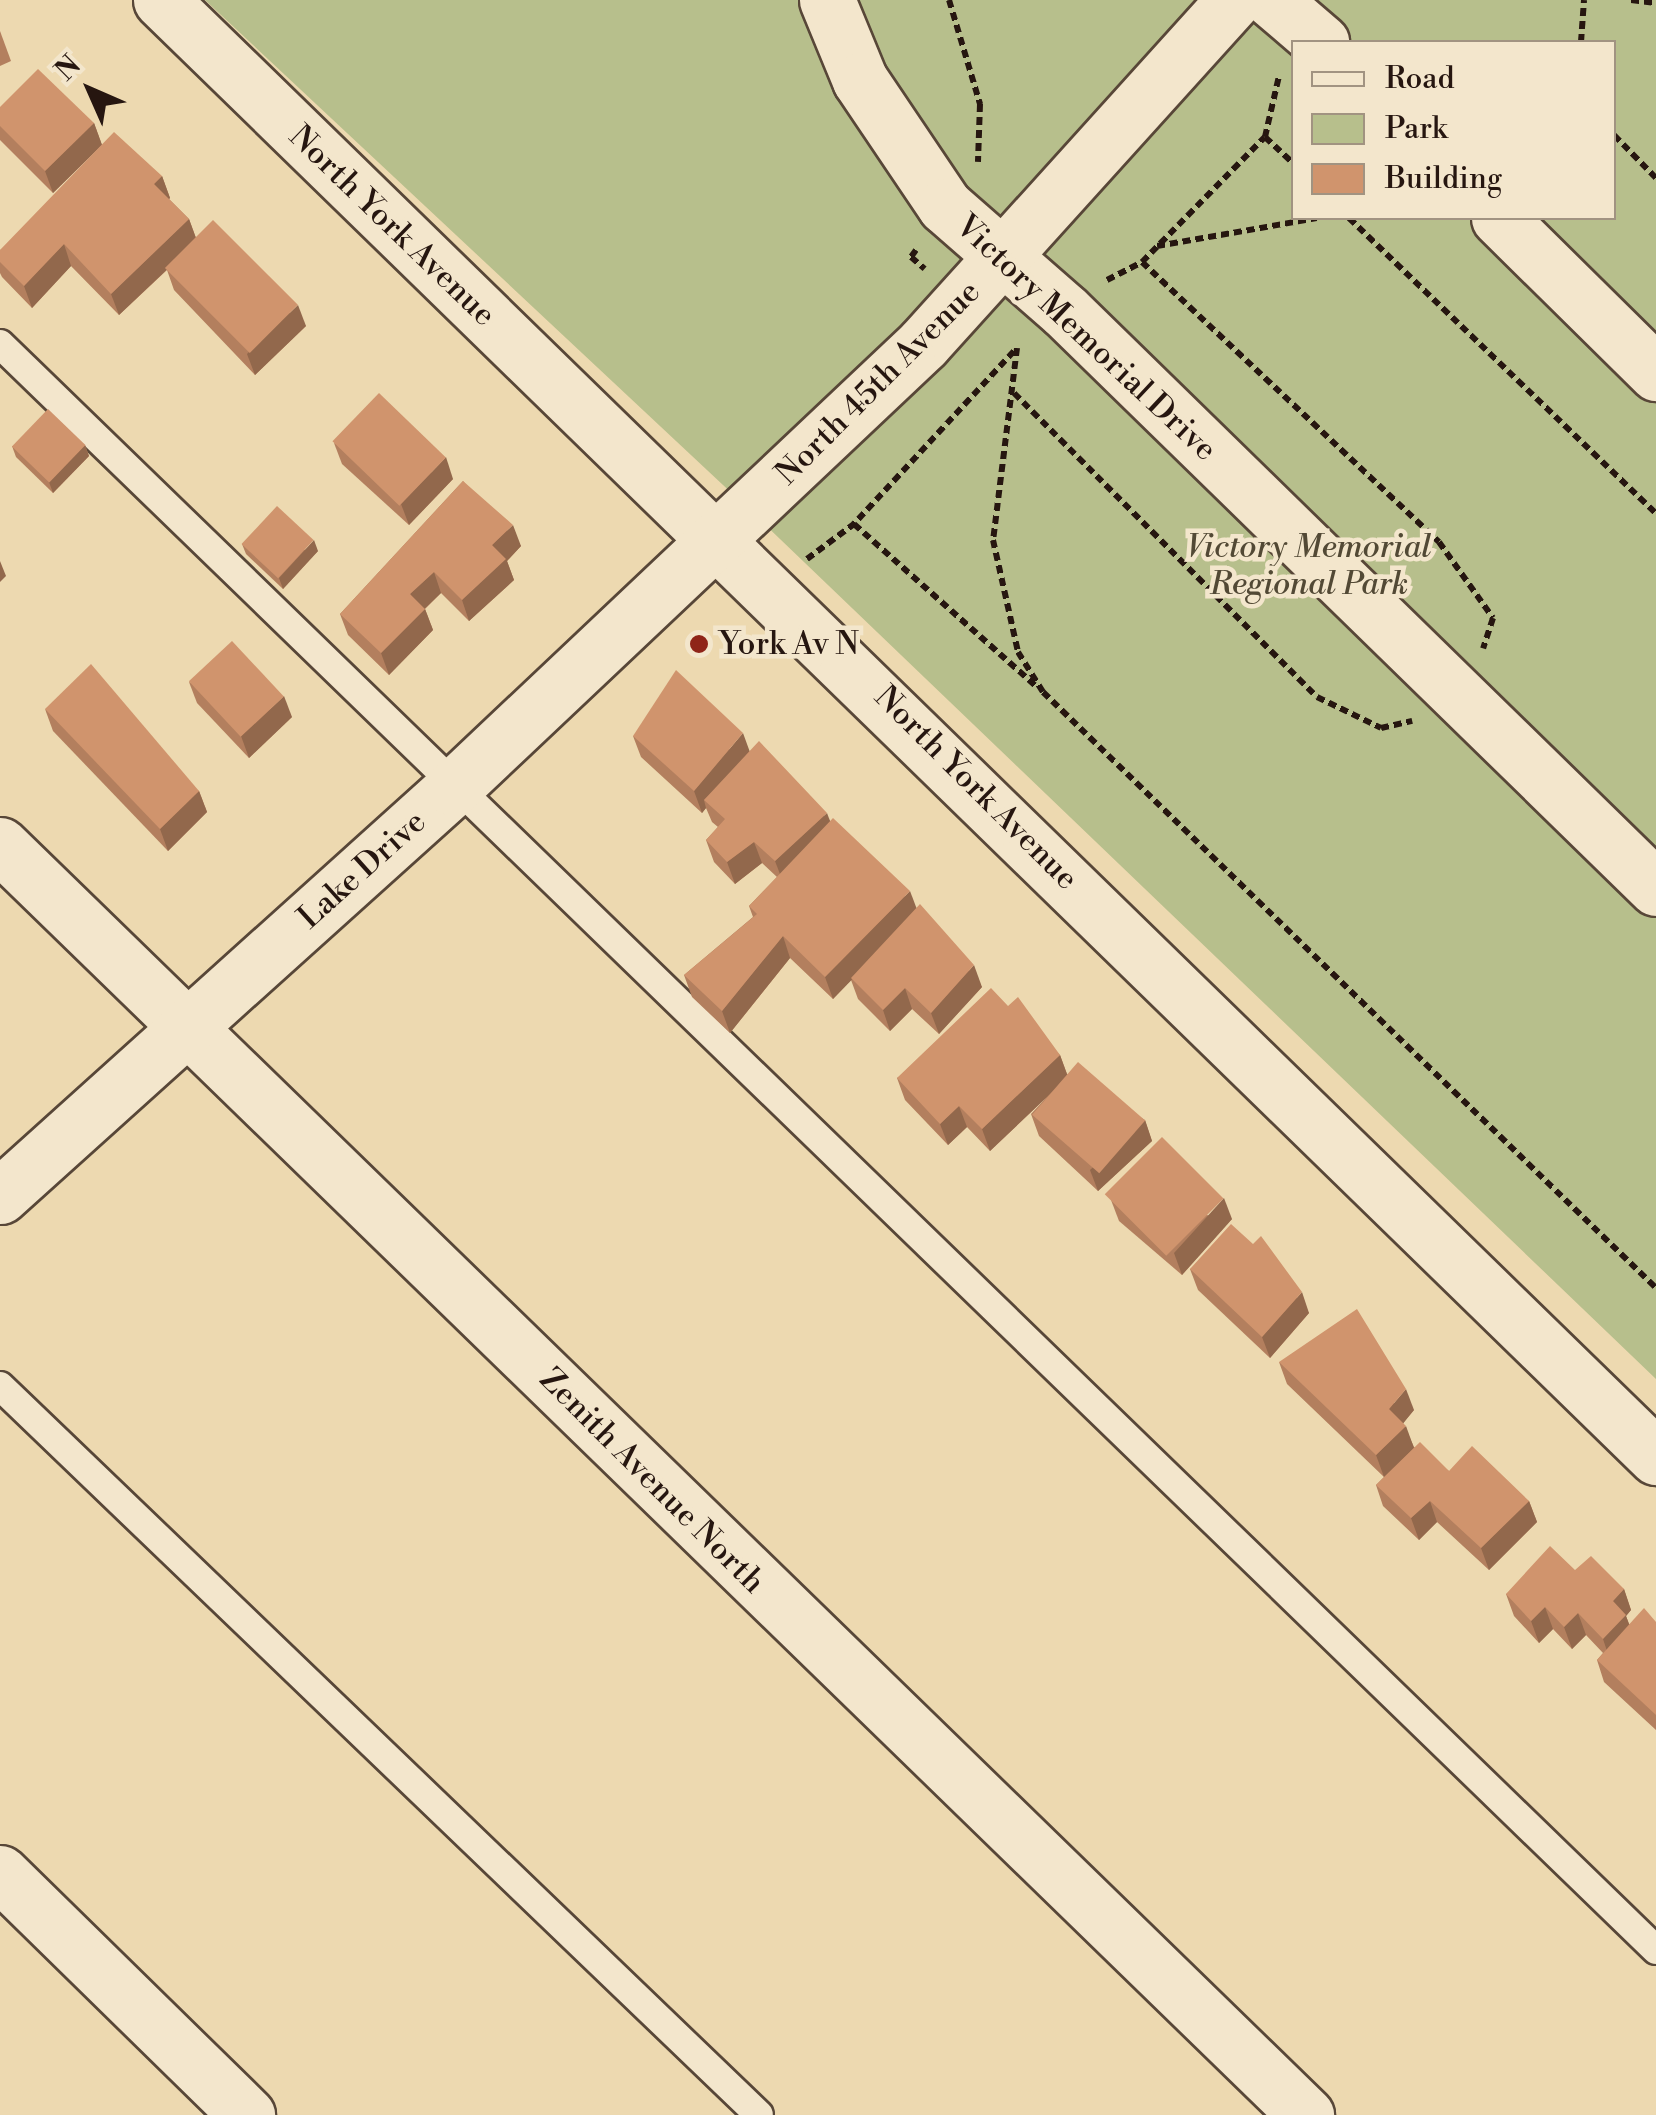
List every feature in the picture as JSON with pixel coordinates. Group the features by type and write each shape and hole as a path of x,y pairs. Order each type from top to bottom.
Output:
{"street":[{"name":"North York Avenue","path":"161,0 719,539 1656,1456"},
{"name":"Victory Memorial Drive","path":"827,0 860,80 905,152 998,260 1065,311 1656,888"},
{"name":"North 45th Avenue","path":"719,539 998,260 1234,0"},
{"path":"1272,0 1293,40"},
{"path":"1500,220 1656,373"},
{"name":"Lake Drive","path":"0,1196 453,788 719,539"},
{"name":"Zenith Avenue North","path":"0,845 190,1024 1306,2115"},
{"path":"0,1873 247,2115"}],"lane":[{"path":"0,344 453,788 1656,1950"},
{"path":"0,1386 759,2115"}],"path":[{"path":"949,0 980,104 979,161"},
{"path":"1581,40 1584,0"},
{"path":"1631,0 1656,3"},
{"path":"1097,286 1142,262 1265,137 1291,77"},
{"path":"1265,137 1291,161"},
{"path":"1616,137 1656,178"},
{"path":"1157,246 1306,220"},
{"path":"1351,220 1656,513"},
{"path":"1142,262 1439,542 1492,618 1478,656"},
{"path":"830,544 854,524 1017,348 993,540 1018,652 1042,692"},
{"path":"1013,392 1317,697 1380,728 1413,721"},
{"path":"854,524 1042,692 1656,1288"}],"green space":[{"name":"Victory Memorial Regional Park","path":"205,0 1656,0 1656,1379 754,514"}],"building":[{"path":"38,69 94,123 45,171 0,126 0,107"},
{"path":"114,132 162,176 154,184 189,219 111,294 64,244 24,286 0,262 0,250"},
{"path":"213,220 298,305 250,353 165,268"},
{"path":"379,393 446,458 399,506 332,441"},
{"path":"48,409 85,445 49,483 12,446"},
{"path":"463,481 513,525 492,545 506,559 462,600 434,572 410,594 425,609 381,653 340,614"},
{"path":"277,506 314,540 278,578 242,544"},
{"path":"232,641 284,697 241,737 189,681"},
{"path":"91,664 199,791 160,829 45,709"},
{"path":"676,670 743,733 694,791 633,736"},
{"path":"759,741 827,813 775,861 754,842 727,862 706,840 725,819 704,800"},
{"path":"833,818 910,891 825,977 783,936 722,1011 684,975 757,914 749,906"},
{"path":"920,904 974,965 931,1013 905,988 883,1010 851,978"},
{"path":"991,988 1008,1006 1018,997 1060,1055 982,1129 959,1106 940,1124 897,1078"},
{"path":"1078,1062 1145,1120 1099,1173 1032,1115"},
{"path":"1162,1137 1224,1199 1166,1256 1105,1194"},
{"path":"1231,1224 1253,1244 1261,1236 1302,1292 1262,1337 1190,1269"},
{"path":"1357,1309 1406,1389 1389,1409 1406,1426 1376,1455 1279,1362"},
{"path":"1420,1442 1449,1471 1472,1446 1529,1501 1481,1548 1430,1501 1411,1518 1376,1485"},
{"path":"1550,1546 1575,1570 1591,1556 1624,1589 1613,1601 1626,1615 1603,1639 1578,1613 1564,1627 1545,1607 1531,1621 1506,1594"},
{"path":"1644,1608 1656,1622 1656,1715 1597,1660"}],"place":[{"name":"York Av N","path":"699,644"}]}
